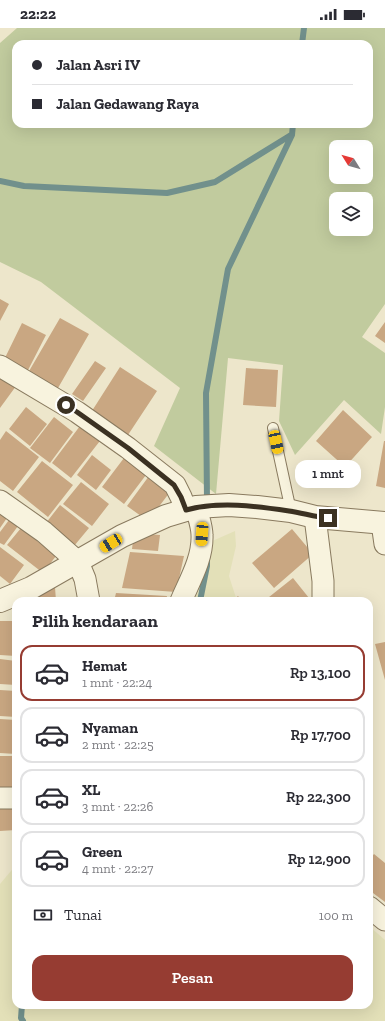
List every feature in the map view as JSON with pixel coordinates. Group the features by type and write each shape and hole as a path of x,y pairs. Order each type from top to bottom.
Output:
{"street":[{"path":"0,366 77,412 128,448 174,485 202,534 201,549 196,568 183,597"},
{"path":"0,501 44,532 78,562 85,579 88,597"},
{"path":"0,601 31,588 122,536 188,510 257,506 291,511 315,517 383,523 385,544"},
{"path":"315,517 323,581 323,597"},
{"path":"0,798 12,798"},
{"path":"373,910 385,920"}],"lane":[{"path":"273,428 291,511"}],"shaded area":[{"path":"235,531 236,546 229,576 236,597 189,597 210,542"},
{"path":"12,870 12,1009 373,1009 373,930 385,940 385,1021 0,1021 0,884"}],"green space":[{"path":"17,28 385,28 385,304 362,337 385,353 385,407 381,434 344,400 295,455 279,421 283,365 228,358 216,494 154,446 180,388 41,282 0,262 0,43"}],"building":[{"path":"0,299 9,304 0,321"},
{"path":"60,318 89,334 54,395 25,378"},
{"path":"385,322 385,343 375,336"},
{"path":"22,323 46,335 25,376 2,364"},
{"path":"95,361 106,368 83,401 72,394"},
{"path":"120,367 157,391 126,438 90,414"},
{"path":"246,368 278,370 276,407 243,405"},
{"path":"0,372 19,382 0,408"},
{"path":"26,407 47,424 30,446 9,429"},
{"path":"343,410 372,437 345,467 316,441"},
{"path":"54,417 73,432 50,463 30,448"},
{"path":"83,422 103,437 71,478 52,463"},
{"path":"6,431 39,457 13,491 0,481 0,440"},
{"path":"385,441 385,488 376,486"},
{"path":"127,454 149,471 124,504 102,487"},
{"path":"92,455 111,470 96,490 77,475"},
{"path":"42,461 73,485 48,517 17,492"},
{"path":"149,476 170,492 148,521 127,506"},
{"path":"81,482 109,504 92,526 63,504"},
{"path":"60,505 89,528 74,546 46,523"},
{"path":"0,509 9,515 0,528"},
{"path":"9,520 18,526 4,545 0,543 0,532"},
{"path":"21,528 56,556 43,573 7,545"},
{"path":"292,529 313,554 274,588 252,563"},
{"path":"134,533 160,535 158,551 132,549"},
{"path":"0,547 24,565 10,584 0,576"},
{"path":"130,552 184,556 176,592 122,588"},
{"path":"293,578 308,597 269,597"},
{"path":"39,587 55,587 56,597 38,597"},
{"path":"116,593 167,596 167,597 115,597"},
{"path":"0,621 12,621 12,656 0,655"},
{"path":"385,642 385,680 375,644"},
{"path":"0,659 12,660 12,685 0,684"},
{"path":"0,690 12,691 12,717 0,716"},
{"path":"0,719 12,720 12,754 0,753"},
{"path":"0,756 12,756 12,792 0,791"},
{"path":"12,805 12,830 0,831 0,806"},
{"path":"374,854 385,863 385,902 373,893"}],"waterway":[{"path":"302,40 304,28"},
{"path":"207,502 206,393 228,269 292,135 293,128"},
{"path":"0,181 24,186 167,193 215,182 291,135"},
{"path":"201,597 207,559"},
{"path":"22,1009 21,1018 23,1021"}],"route":[{"path":"66,405 128,448 174,485 186,510 202,506 257,506 328,518"}]}
